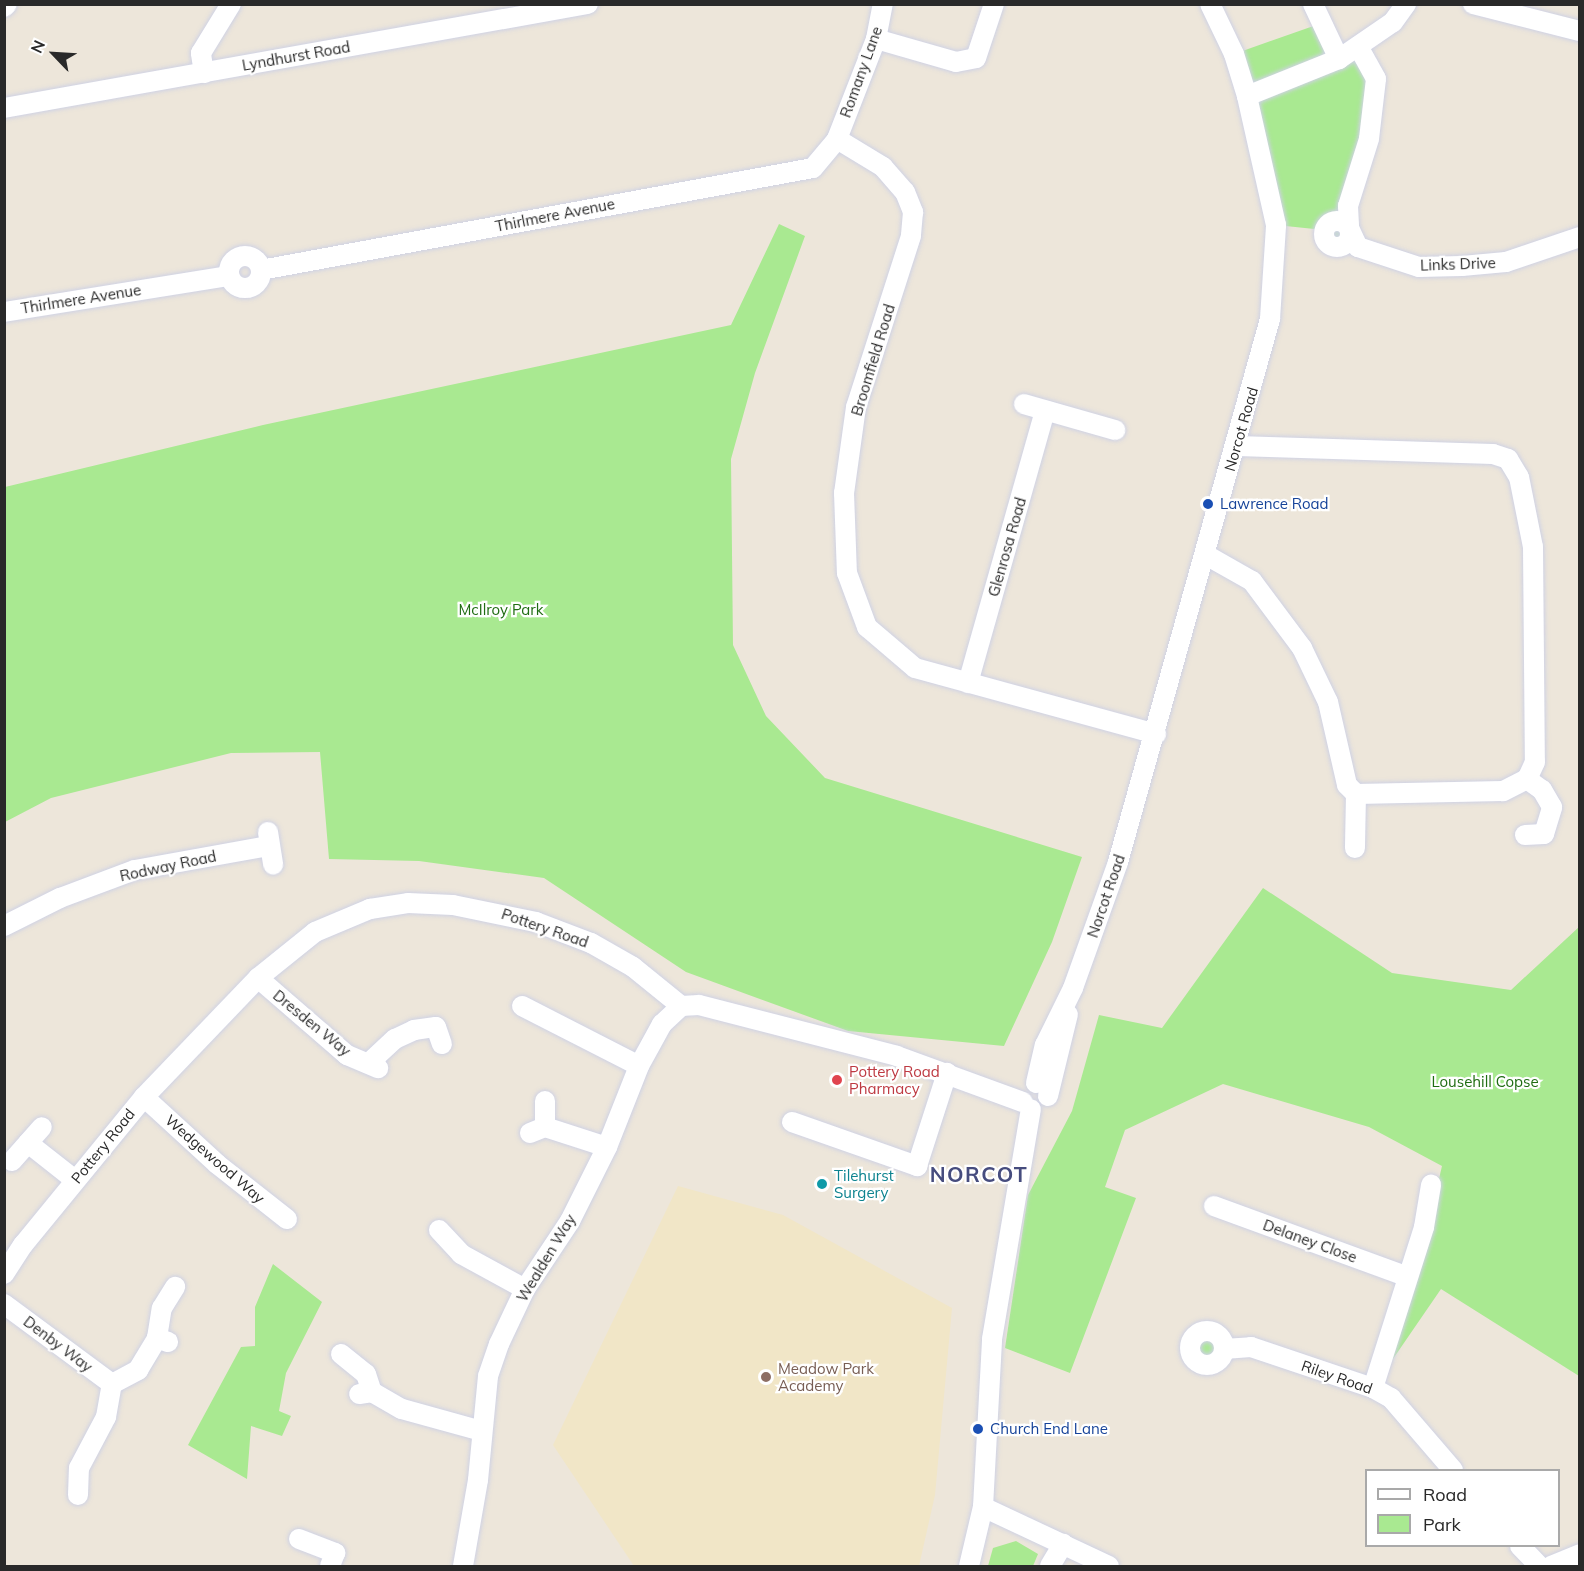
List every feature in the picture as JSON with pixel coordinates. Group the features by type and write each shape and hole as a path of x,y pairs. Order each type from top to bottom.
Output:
{"street":[{"path":"204,73 201,52 231,4"},
{"name":"Lyndhurst Road","path":"4,108 204,73 495,12 588,4"},
{"name":"Romany Lane","path":"837,139 876,39 883,4"},
{"path":"876,39 956,63 976,58 994,4"},
{"name":"Norcot Road","path":"969,1566 983,1507 992,1339 1022,1152 1045,1045 1074,988 1118,862 1237,446 1270,320 1276,263 1276,225 1234,54 1210,4"},
{"path":"1313,4 1339,59"},
{"path":"1246,96 1339,59 1359,48 1393,22 1406,4"},
{"path":"1473,4 1580,31"},
{"name":"Links Drive","path":"1359,48 1376,79 1369,139 1348,206 1349,228 1358,247 1419,267 1506,262 1540,253 1579,235"},
{"name":"Thirlmere Avenue","path":"4,312 229,276 233,261 242,256 257,260 261,270 804,170 813,168 837,139"},
{"name":"Broomfield Road","path":"837,139 883,167 905,192 913,212 912,236 856,406 844,493 847,573 867,627 915,668 1156,734"},
{"path":"1024,404 1115,430"},
{"name":"Glenrosa Road","path":"968,683 1045,411"},
{"path":"1237,446 1277,450 1493,454 1508,459 1519,477 1533,547 1535,762 1527,779 1503,791 1356,794"},
{"path":"1206,555 1252,581 1302,648 1328,702 1347,785 1356,794 1355,848"},
{"path":"1525,835 1544,834 1552,807 1542,790 1527,779"},
{"name":"Rodway Road","path":"4,926 60,898 135,870 270,848"},
{"name":"Pottery Road","path":"4,1274 75,1180 144,1097 258,978 315,932 370,909 408,903 453,905 536,922 591,943 633,967 681,1006"},
{"name":"Dresden Way","path":"258,978 346,1055 374,1065 395,1039 414,1030 436,1027 442,1044"},
{"path":"681,1006 699,1005 1034,1098"},
{"name":"Wealden Way","path":"463,1566 488,1376 525,1289 570,1221 607,1147 639,1066 662,1024 681,1006"},
{"path":"530,1017 639,1066"},
{"path":"792,1122 917,1166 954,1075"},
{"name":"Wedgewood Way","path":"144,1097 217,1164 286,1220"},
{"path":"545,1101 537,1130 607,1147"},
{"path":"12,1161 42,1126"},
{"path":"28,1143 75,1180"},
{"path":"1373,1388 1405,1276 1424,1227 1431,1185"},
{"name":"Delaney Close","path":"1214,1206 1405,1276"},
{"path":"439,1230 461,1254 525,1289"},
{"path":"78,1495 80,1468 106,1417 112,1384 138,1370 163,1340 162,1308 175,1287"},
{"name":"Denby Way","path":"4,1304 112,1384"},
{"name":"Riley Road","path":"1224,1349 1251,1347 1373,1388 1391,1398 1452,1469"},
{"path":"340,1354 366,1374 365,1393 402,1409 482,1431"},
{"path":"983,1507 1109,1566"},
{"path":"299,1539 335,1553 330,1566"},
{"path":"1050,1566 1063,1544"},
{"path":"1522,1547 1539,1566"},
{"path":"1551,1566 1580,1554"}],"shaded area":[{"name":"Meadow Park Academy","path":"678,1186 783,1215 952,1308 935,1495 919,1566 634,1566 553,1445"}],"green space":[{"path":"1322,23 1339,59 1359,48 1376,79 1349,240 1342,246 1331,246 1325,240 1324,230 1276,225 1234,54"},
{"name":"McIlroy Park","path":"779,224 805,236 755,373 731,459 733,645 766,716 825,778 1082,857 1052,942 1004,1046 848,1031 686,972 544,878 419,861 329,859 320,752 231,753 51,798 5,822 5,487 263,425 731,325"},
{"name":"Lousehill Copse","path":"1263,888 1392,973 1511,990 1579,927 1579,1376 1441,1289 1373,1388 1427,1230 1442,1166 1369,1127 1223,1084 1125,1130 1105,1187 1136,1198 1070,1373 1005,1348 1028,1195 1072,1111 1099,1015 1162,1028"},
{"path":"273,1264 322,1302 286,1373 279,1411 291,1416 282,1436 251,1426 247,1479 188,1445 241,1347 255,1346 255,1307"},
{"path":"1207,1331 1219,1336 1224,1348 1219,1360 1207,1365 1195,1360 1190,1348 1195,1336"},
{"path":"1016,1541 1038,1554 1033,1566 988,1566 993,1548"}],"place":[{"name":"Lawrence Road","path":"1208,504"},
{"name":"Pottery Road Pharmacy","path":"837,1080"},
{"name":"Tilehurst Surgery","path":"822,1184"},
{"name":"Meadow Park Academy","path":"766,1377"},
{"name":"Church End Lane","path":"978,1429"}],"district":[{"name":"NORCOT","path":"979,1174"}]}
